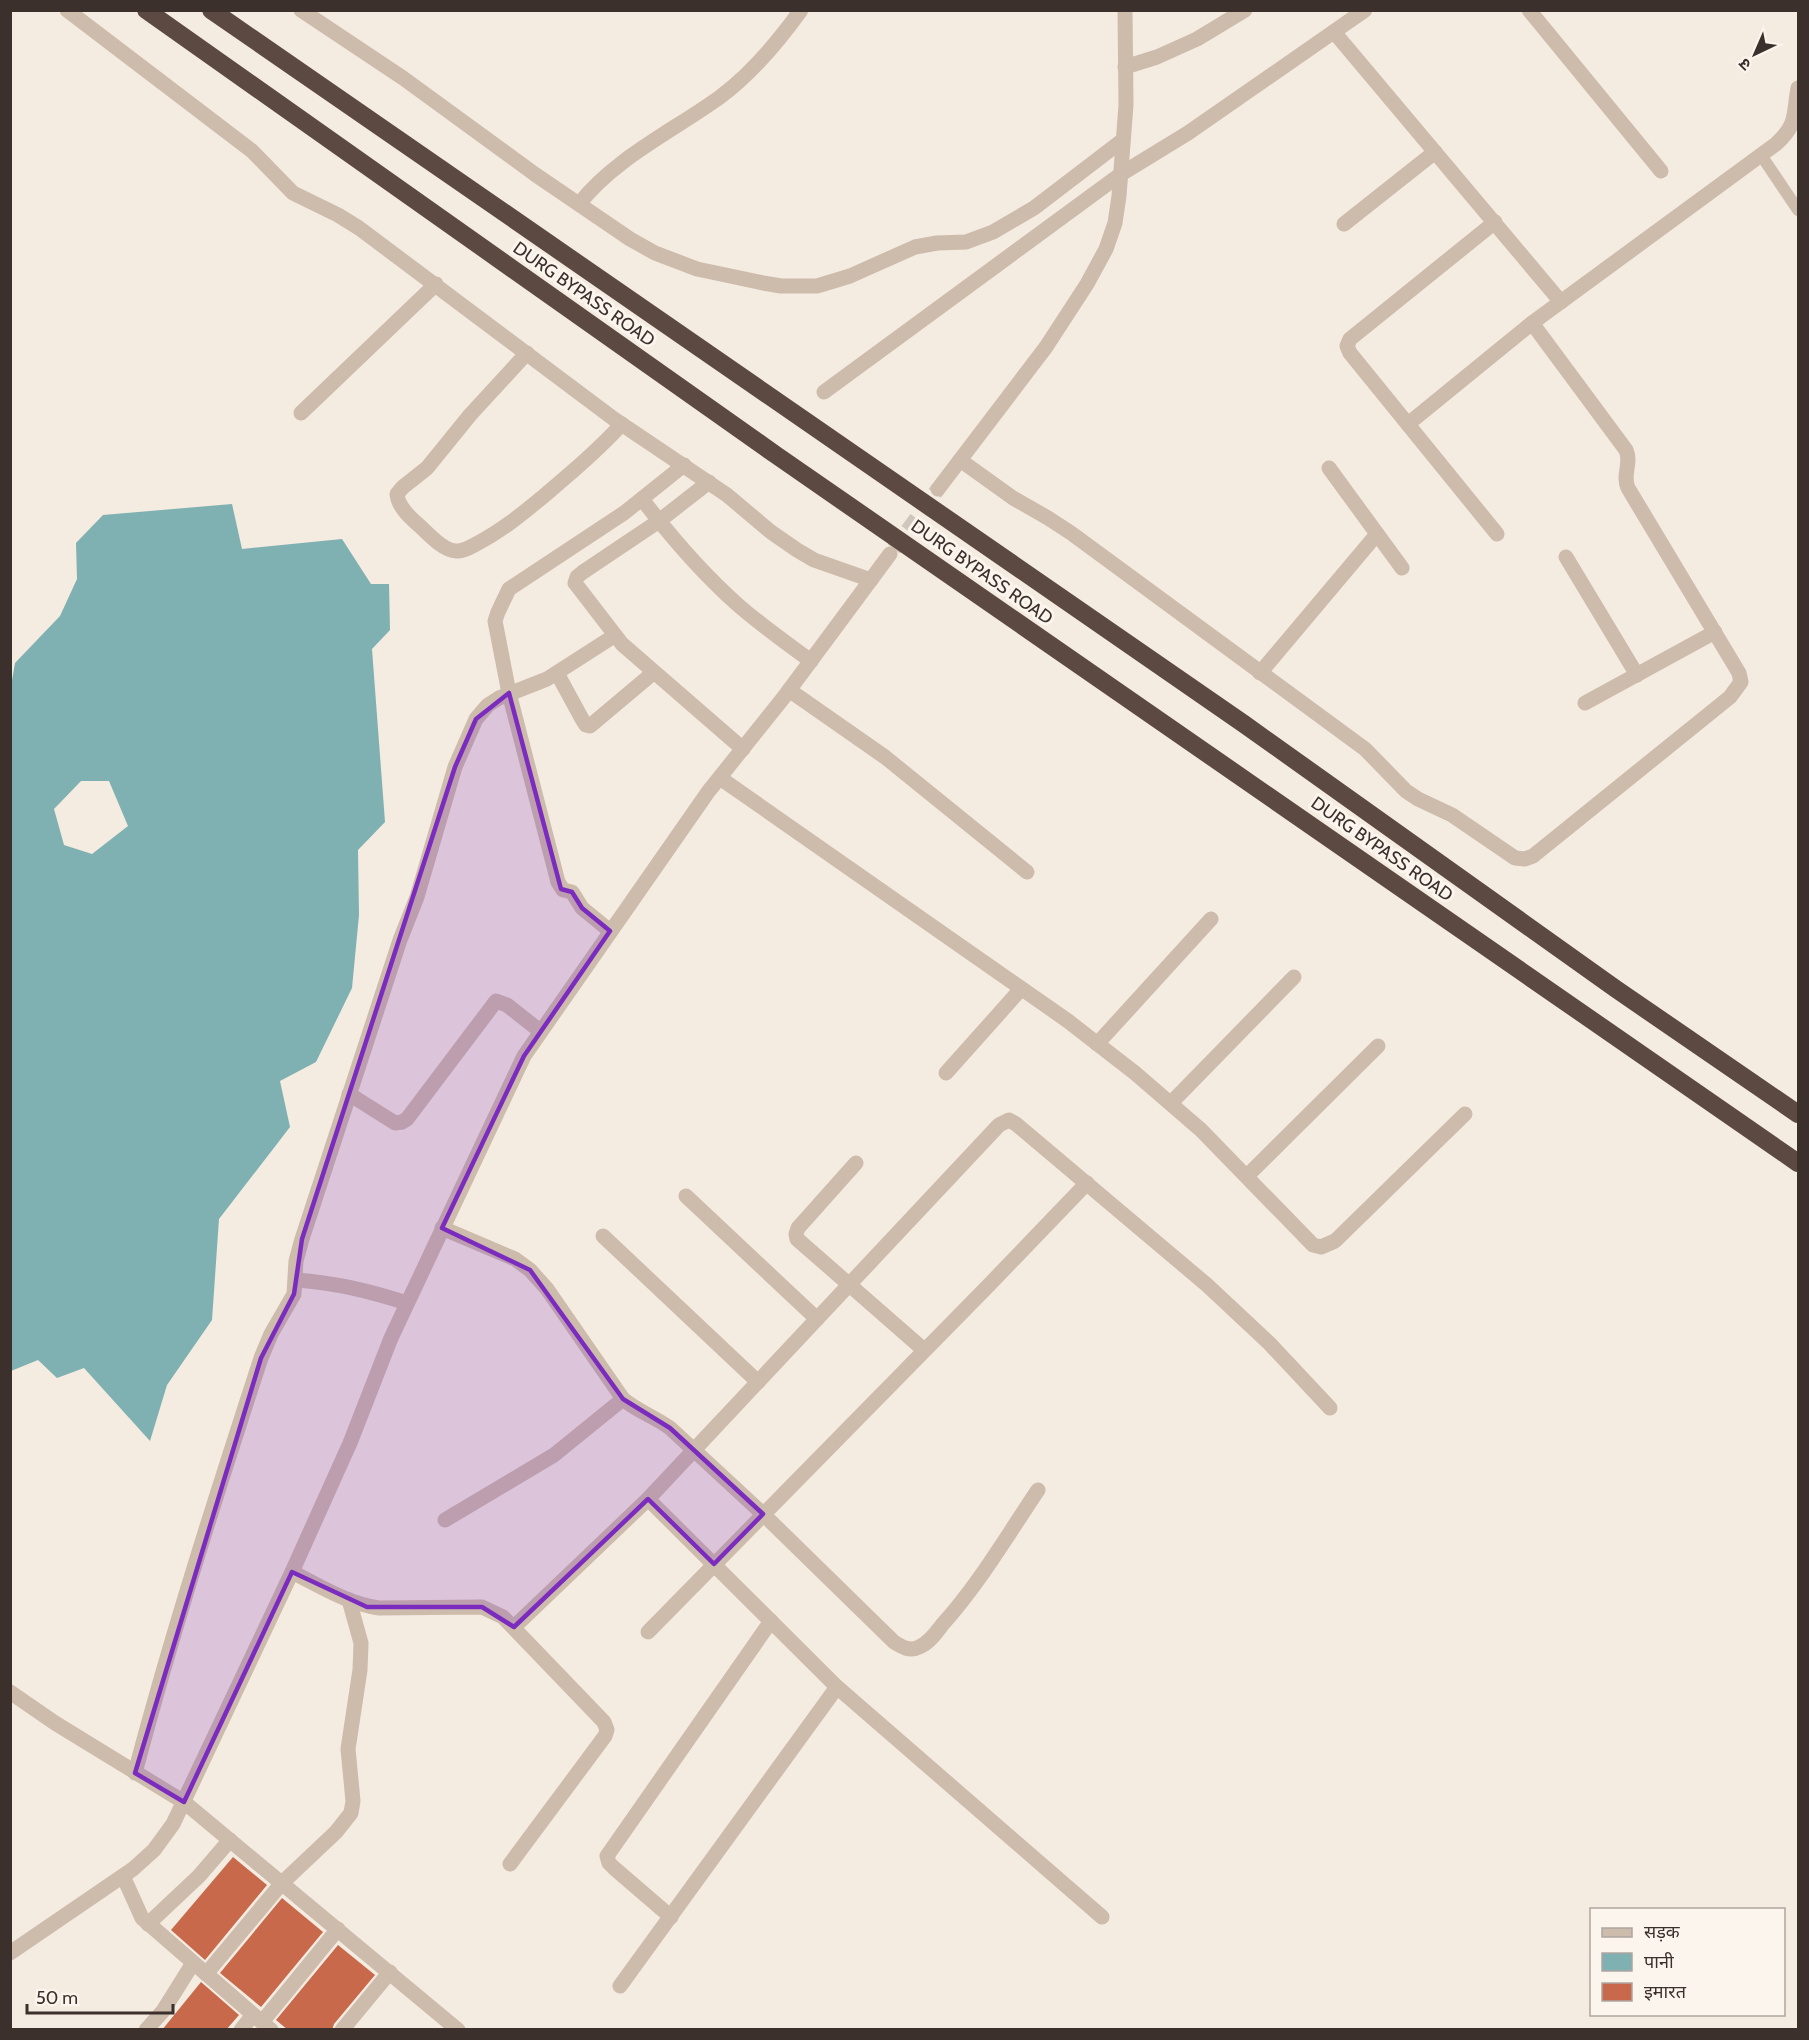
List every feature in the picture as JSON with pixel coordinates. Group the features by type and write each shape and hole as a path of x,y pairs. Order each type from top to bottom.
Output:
{"highway":[{"name":"DURG BYPASS ROAD","path":"146,10 766,448 1798,1162"},
{"name":"DURG BYPASS ROAD","path":"211,10 1234,717 1616,989 1798,1114"}],"street":[{"path":"67,10 252,151 293,193 359,228 622,424 709,482 797,550 814,560 871,579"},
{"path":"301,10 403,78 630,238 656,253 698,269 772,284 817,286 850,276 915,247 937,243 966,242 993,232 1034,208 1123,145"},
{"path":"579,204 600,181 738,83 786,31 801,10"},
{"path":"938,489 1046,347 1087,284 1106,249 1115,223 1121,174 1126,105 1125,10"},
{"path":"1125,67 1157,57 1197,39 1245,10"},
{"path":"824,392 1121,174 1188,133 1365,10"},
{"path":"1529,10 1661,171"},
{"path":"1334,32 1561,302"},
{"path":"1408,424 1532,323 1788,133 1794,122 1798,88"},
{"path":"1344,224 1435,152"},
{"path":"1495,222 1350,339 1347,346 1350,353 1497,534"},
{"path":"301,412 436,285"},
{"path":"960,460 1013,498 1071,533 1365,749 1418,799 1461,820 1515,858 1525,859 1533,856 1737,690 1741,682 1740,673 1628,488 1625,481 1629,458 1626,450 1532,323"},
{"path":"527,353 470,415 427,468 402,487 397,494 403,509 425,531 450,550 466,549 512,522 581,465 622,424"},
{"path":"610,931 582,908 572,892 563,890 558,882 518,690 495,621 509,589 642,499 684,465"},
{"path":"1329,468 1402,568"},
{"path":"709,482 659,521 577,577 575,583 614,636 743,749"},
{"path":"642,499 678,544 737,604 811,661"},
{"path":"1260,673 1377,534"},
{"path":"10,1953 123,1876 154,1850 173,1824 350,1443 391,1338 524,1056 720,778 890,554"},
{"path":"1566,557 1637,675"},
{"path":"1585,704 1715,632"},
{"path":"135,1773 156,1692 208,1521 257,1369 271,1334 294,1294 299,1250 400,940 417,897 455,767 476,719 488,705 557,673 614,636"},
{"path":"557,673 582,719 586,725 590,726 653,672"},
{"path":"789,690 885,757 1027,872"},
{"path":"720,778 1097,1044 1171,1103 1314,1245 1322,1247 1335,1241 1465,1114"},
{"path":"1097,1044 1211,919"},
{"path":"1171,1103 1294,978"},
{"path":"946,1073 1021,989"},
{"path":"349,1094 395,1123 402,1122 496,1001 507,1005 540,1031"},
{"path":"1247,1176 1378,1046"},
{"path":"514,1627 648,1499 1004,1121 1009,1120 1016,1124 1214,1292 1269,1343 1330,1408"},
{"path":"856,1163 798,1228 796,1234 802,1244 924,1350"},
{"path":"648,1632 1087,1183"},
{"path":"686,1196 817,1319"},
{"path":"442,1228 515,1260 530,1270 547,1289 623,1399 655,1417 694,1449 894,1642 912,1650 929,1640 961,1604 1038,1490"},
{"path":"603,1236 758,1382"},
{"path":"296,1280 358,1288 407,1303"},
{"path":"445,1520 554,1455 623,1399"},
{"path":"648,1499 837,1687 1102,1917"},
{"path":"292,1572 349,1600 379,1608 482,1607 503,1617 604,1722 607,1730 605,1736 510,1864"},
{"path":"206,1974 282,1883 345,1822 351,1813 353,1801 348,1749 360,1670 361,1643 349,1600"},
{"path":"671,1917 614,1868 607,1856 771,1621"},
{"path":"620,1986 837,1687"},
{"path":"10,1692 55,1723 184,1802 390,1972 449,2026"},
{"path":"148,1924 199,1876 230,1840"},
{"path":"123,1876 138,1911 148,1924 262,2022"},
{"path":"241,2030 262,2022 338,1929"},
{"path":"146,2030 163,2011 193,1963"},
{"path":"342,2030 390,1972"}],"lane":[{"path":"1761,155 1798,210"}],"highlighted area":[{"path":"509,693 561,889 572,892 582,908 610,931 524,1056 442,1228 530,1270 623,1399 670,1428 763,1514 714,1564 648,1499 514,1627 482,1607 367,1607 292,1572 184,1802 135,1773 261,1358 294,1294 302,1239 455,767 476,719"}],"water":[{"path":"232,504 242,549 342,539 371,584 389,584 390,630 372,649 385,822 358,850 359,915 352,988 316,1062 280,1081 290,1127 219,1219 212,1320 167,1385 150,1441 84,1368 57,1378 38,1360 11,1371 11,686 15,663 60,616 77,579 76,543 103,515","holes":["81,781 109,781 128,826 92,854 64,845 54,809"]}],"building":[{"path":"233,1857 267,1885 205,1960 171,1930"},
{"path":"282,1898 323,1932 261,2007 220,1973"},
{"path":"338,1945 375,1975 334,2024 332,2030 288,2030 276,2020"},
{"path":"201,1982 239,2015 226,2030 162,2030"}],"tunnel":[{"path":"894,549 938,489"}]}
